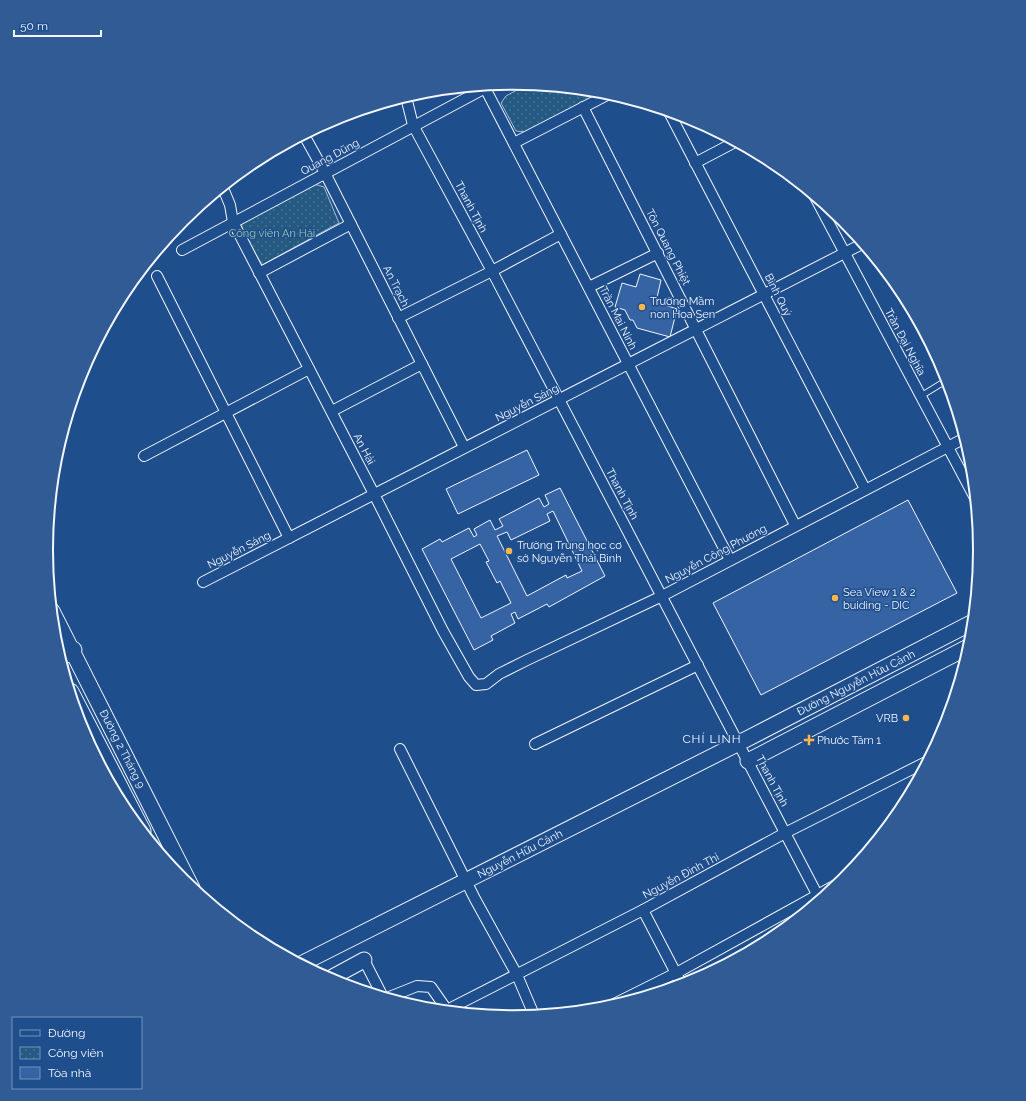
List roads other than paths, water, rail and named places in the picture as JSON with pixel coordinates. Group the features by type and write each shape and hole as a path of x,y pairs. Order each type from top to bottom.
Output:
{"main road":[{"name":"Đường Nguyễn Hữu Cảnh","path":"738,743 967,625"},
{"name":"Đường 2 Tháng 9","path":"63,643 66,653 182,870"},
{"name":"Đường Nguyễn Hữu Cảnh","path":"748,761 962,650"},
{"name":"Đường 2 Tháng 9","path":"87,725 121,790"},
{"name":"Nguyễn Hữu Cảnh","path":"307,961 738,743"},
{"path":"337,975 364,960"}],"street":[{"name":"Quang Dũng","path":"182,250 413,125 478,91"},
{"name":"Trần Mai Ninh","path":"489,91 514,143 730,560"},
{"path":"514,143 600,98"},
{"name":"Thanh Tịnh","path":"407,103 413,125 492,271 817,895"},
{"name":"Tôn Quang Phiệt","path":"583,107 796,525"},
{"name":"Bình Quý","path":"673,120 865,489"},
{"name":"An Trạch","path":"307,140 464,447"},
{"path":"695,163 729,145"},
{"name":"An Hải","path":"225,193 230,205 233,222 259,273 332,412 443,631 469,677 476,685"},
{"name":"Trần Đại Nghĩa","path":"822,210 968,485"},
{"path":"259,273 351,224"},
{"path":"398,318 492,271 561,234"},
{"name":"Nguyễn Sáng","path":"203,582 858,246"},
{"path":"589,287 658,254"},
{"path":"157,276 288,538"},
{"path":"332,412 422,364"},
{"path":"144,456 309,369"},
{"name":"Nguyễn Công Phương","path":"476,685 486,684 499,674 662,596 959,441"},
{"path":"535,744 698,665"},
{"path":"400,749 466,880 517,975 532,1010"},
{"name":"Nguyễn Đình Thi","path":"452,1007 643,910 785,833 920,765"},
{"path":"632,995 809,902"},
{"path":"643,910 679,979"},
{"path":"364,960 380,991"},
{"path":"394,995 417,986 431,987 443,1005"}],"lane":[{"path":"921,396 942,383"}],"place":[{"name":"Trường Mầm non Hoa Sen","path":"642,307"},
{"name":"Trường Trung học cơ sở Nguyễn Thái Bình","path":"509,551"},
{"name":"Sea View 1 & 2 buiding - DIC","path":"835,598"},
{"name":"VRB","path":"906,718"},
{"name":"Phước Tâm 1","path":"809,740"}],"district":[{"name":"CHÍ LINH","path":"712,739"}],"park label":[{"name":"Công viên An Hải","path":"272,233"}]}
